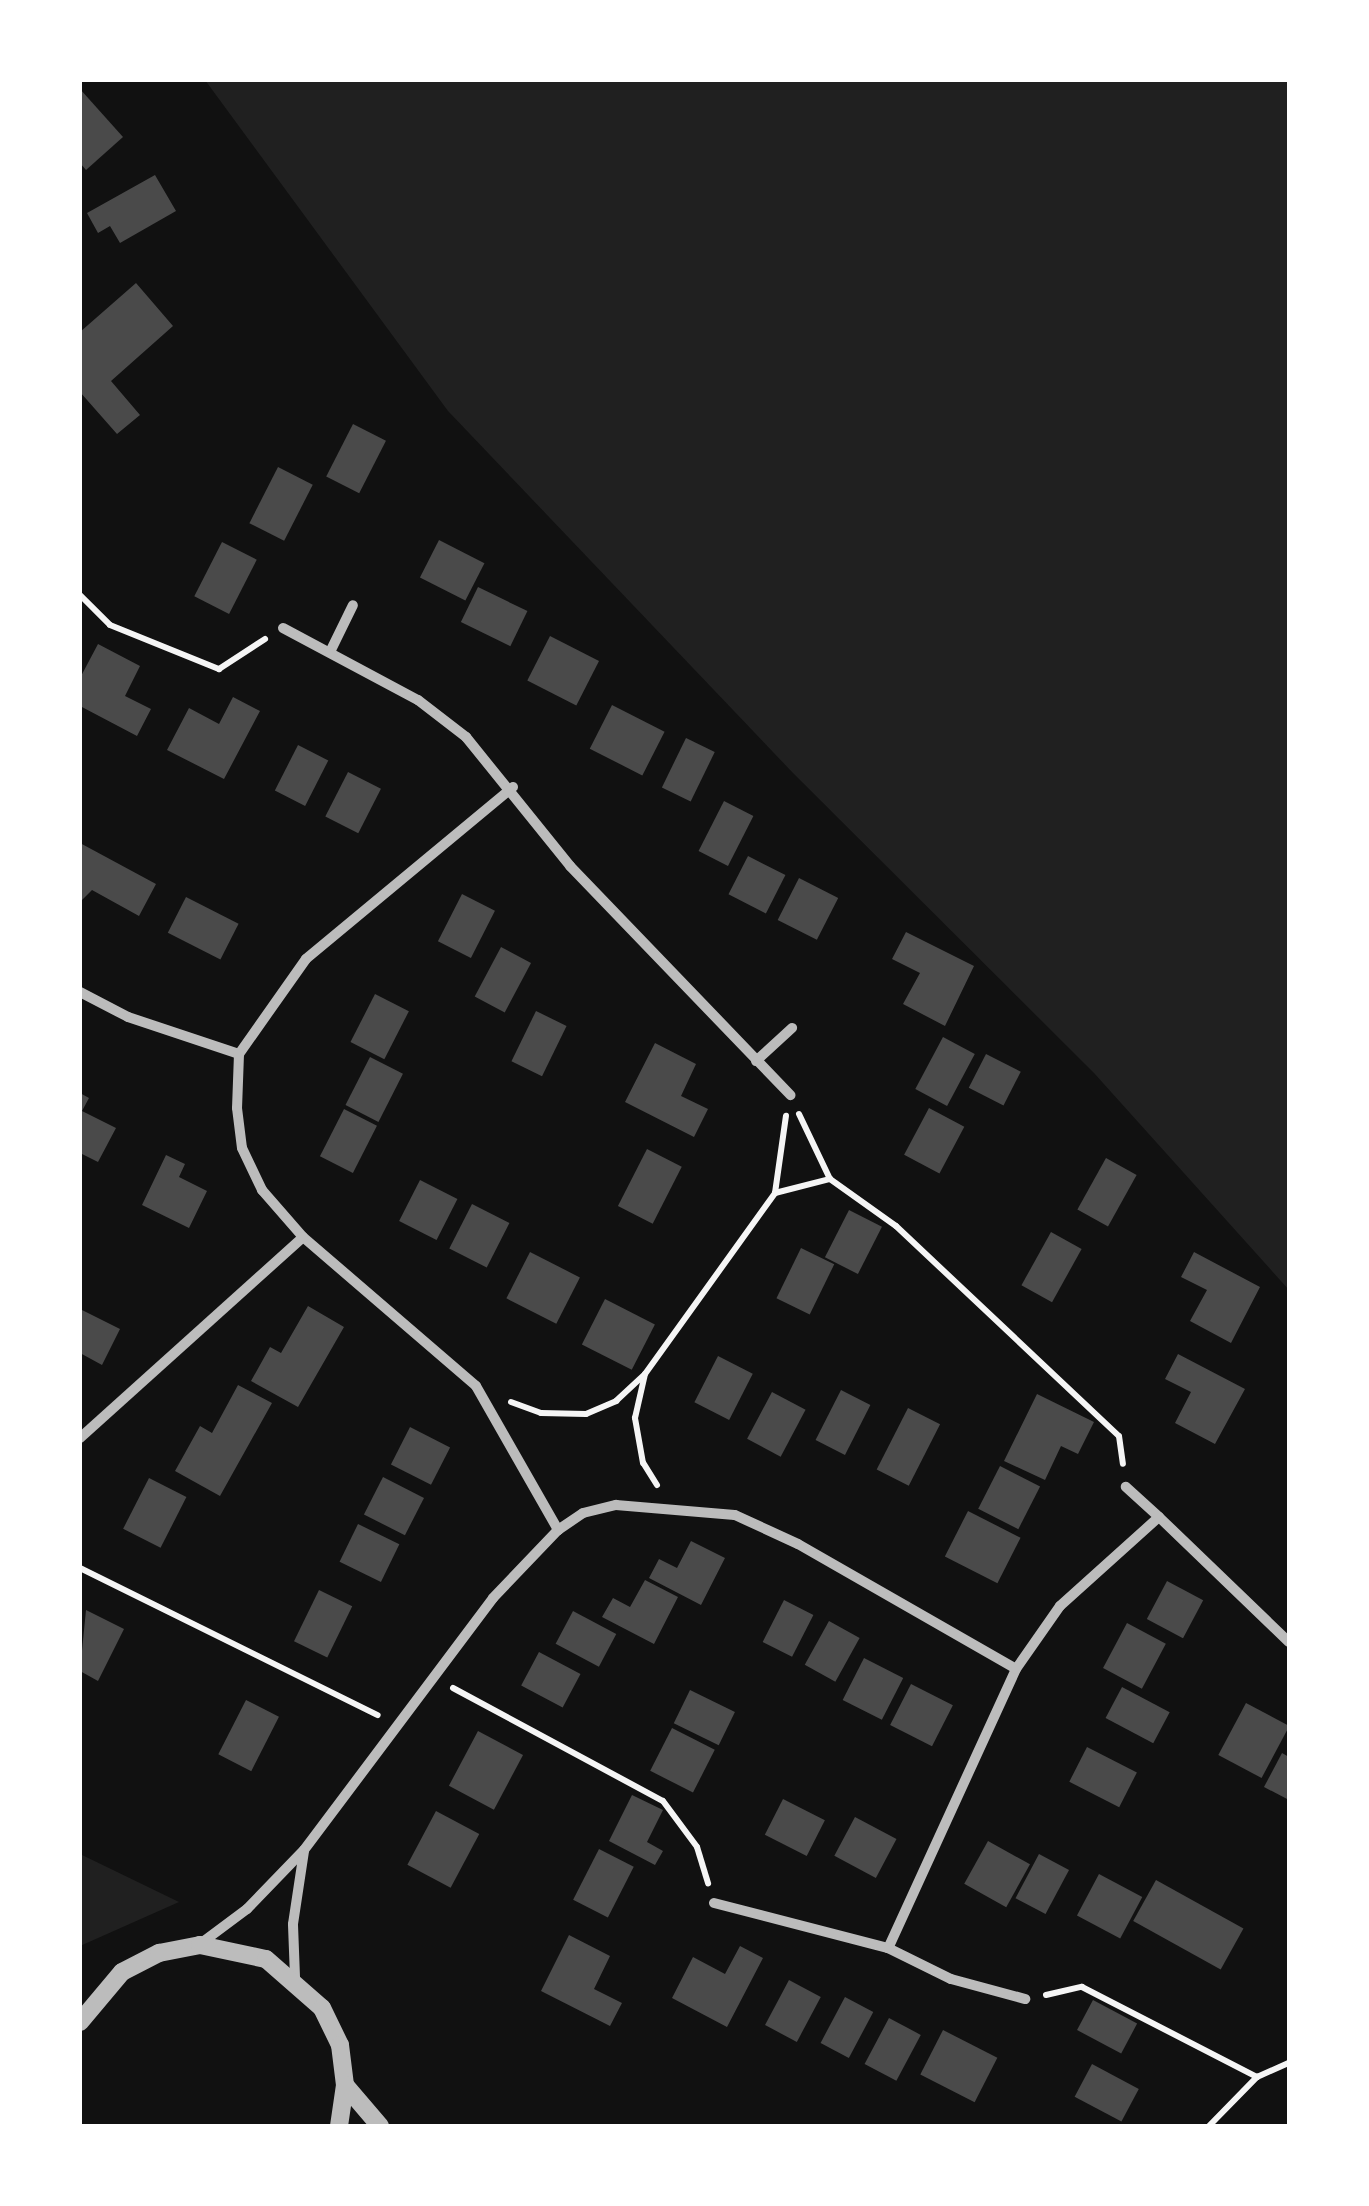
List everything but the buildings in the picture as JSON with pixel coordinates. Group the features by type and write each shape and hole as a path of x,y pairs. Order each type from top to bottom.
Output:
{"street":[{"path":"330,652 353,605"},
{"path":"283,628 418,700 466,737 513,787 570,866 790,1095"},
{"path":"513,787 306,960 239,1054 242,1148 262,1190 303,1237 476,1386 558,1530"},
{"path":"80,992 128,1018 239,1054"},
{"path":"756,1061 792,1028"},
{"path":"80,1438 303,1237"},
{"path":"1126,1487 1289,1642"},
{"path":"200,1945 246,1910 304,1850 432,1678 558,1530 583,1514 616,1505 669,1506 735,1516 798,1544 1016,1669"},
{"path":"888,1948 1016,1669 1060,1606 1159,1517"},
{"path":"295,1978 293,1924 304,1850"},
{"path":"714,1903 888,1948 951,1980 1026,1999"},
{"path":"80,2022 86,2002 122,1972 159,1952 200,1945 234,1948 295,1978 334,2032 345,2086 339,2126"},
{"path":"345,2086 380,2126"}],"path":[{"path":"80,595 110,626 219,669 283,628"},
{"path":"790,1095 830,1179 896,1226 1119,1436 1126,1487"},
{"path":"476,1386 541,1413 586,1414 616,1401 645,1374 775,1193 790,1095"},
{"path":"775,1193 830,1179"},
{"path":"645,1374 635,1418 640,1448 669,1506"},
{"path":"80,1568 398,1724"},
{"path":"432,1678 663,1801 697,1847 714,1903"},
{"path":"1026,1999 1082,1987 1258,2077"},
{"path":"1209,2126 1258,2077 1289,2063"}],"shaded area":[{"path":"205,80 1289,80 1289,1290 1094,1073 793,773 448,411"},
{"path":"80,1854 179,1902 80,1946"}]}
